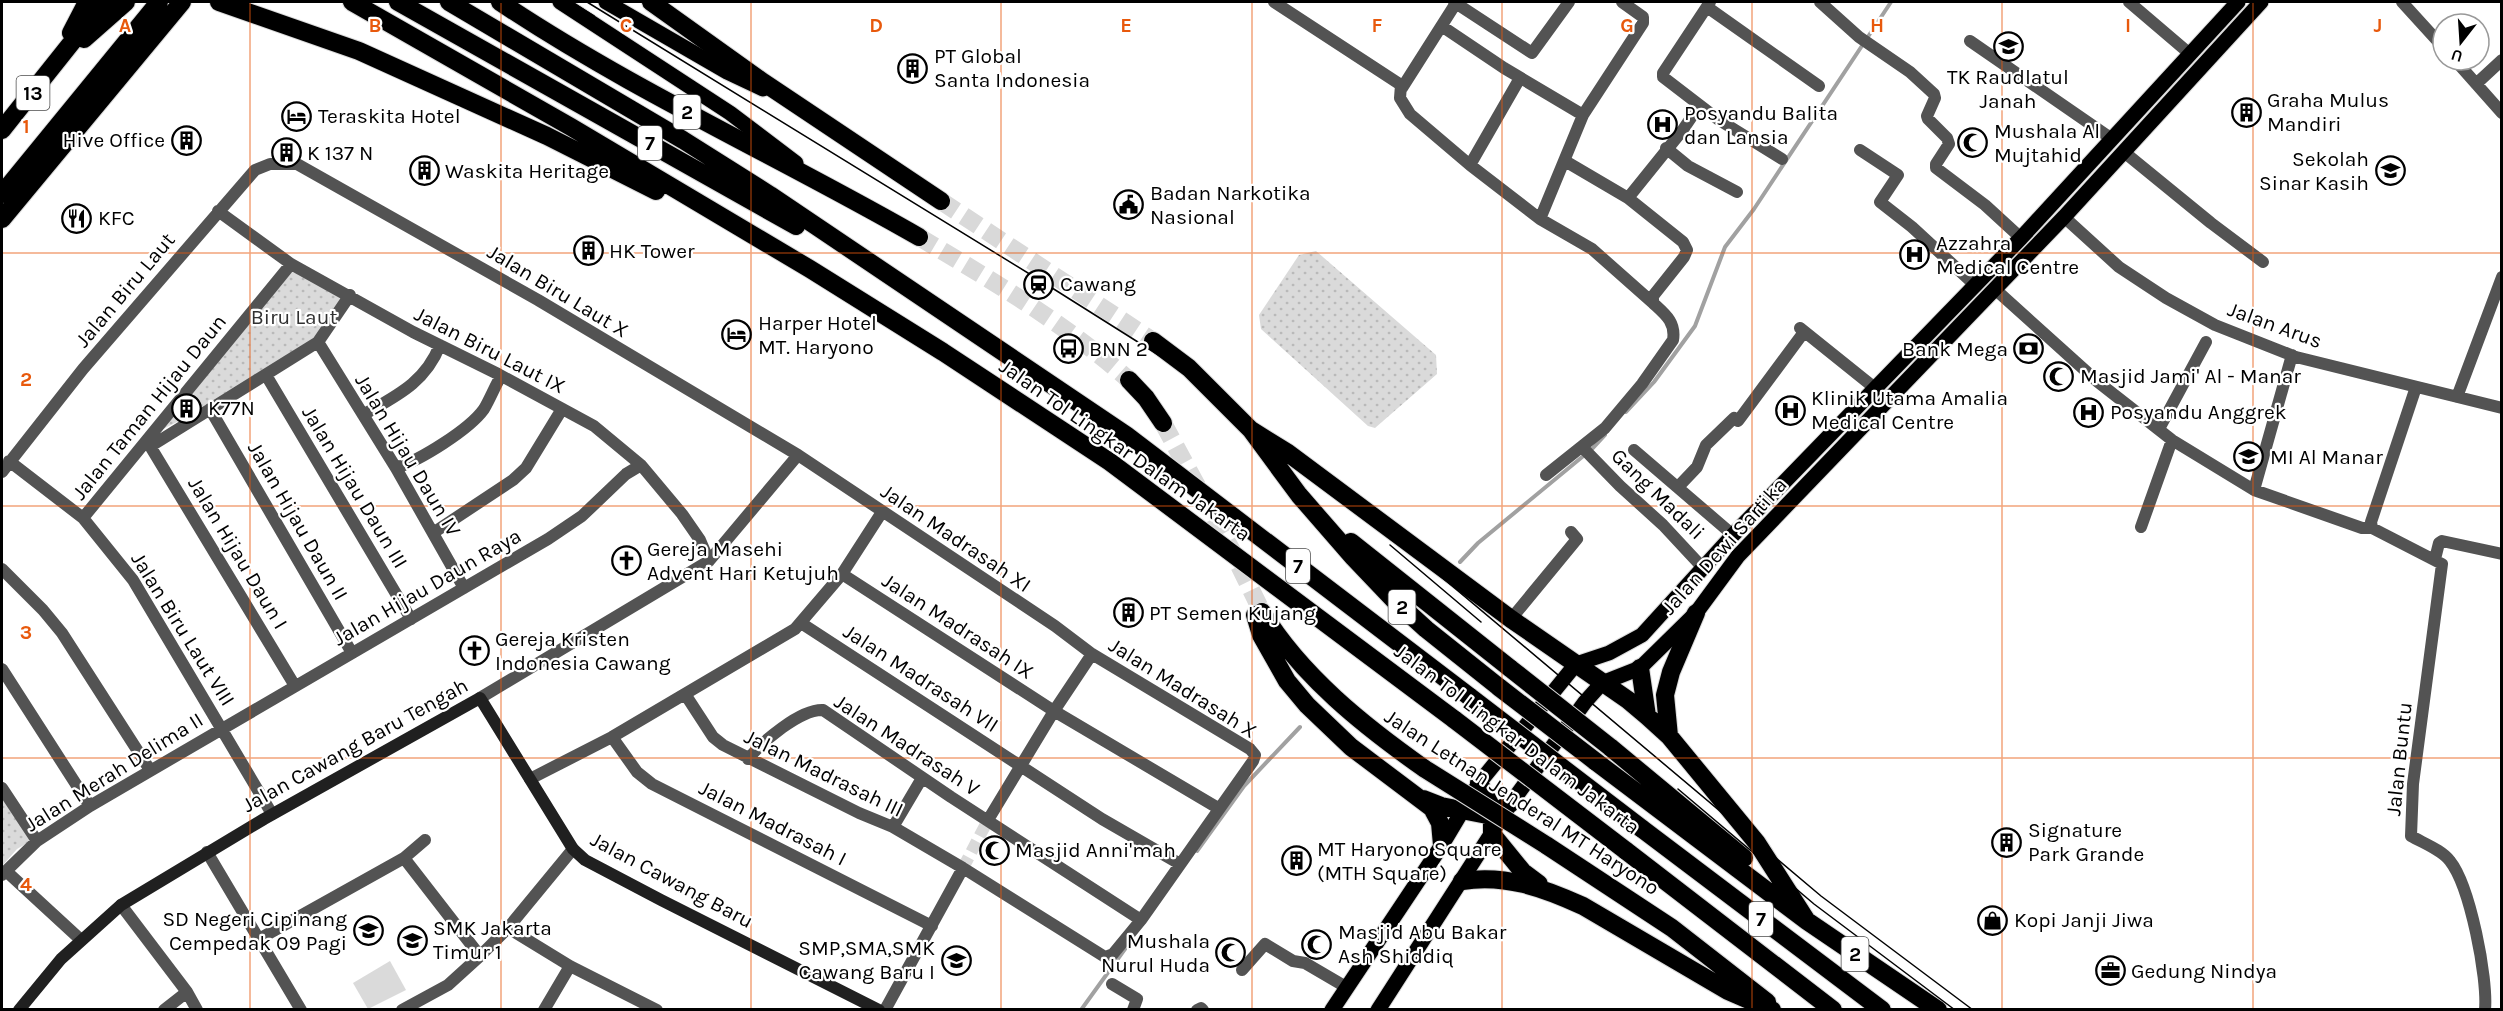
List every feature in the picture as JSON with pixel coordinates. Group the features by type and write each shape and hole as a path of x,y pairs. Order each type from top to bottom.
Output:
{"highway":[{"path":"63,54 73,26 87,2"},
{"path":"63,54 104,2"},
{"path":"63,54 89,35 126,2"},
{"path":"2,194 159,2"},
{"path":"2,219 182,2"},
{"path":"222,2 359,51 476,103 605,164 810,269"},
{"name":"7","path":"352,2 555,117 810,269"},
{"name":"7","path":"398,2 901,285"},
{"path":"449,2 683,140 826,232 901,285"},
{"name":"2","path":"500,2 694,116 823,182 919,237"},
{"path":"651,2 763,82 941,201"},
{"name":"13","path":"2,130 63,54"},
{"name":"Jalan Tol Lingkar Dalam Jakarta","path":"810,269 943,351 1110,462 1455,720 1833,1010"},
{"name":"Jalan Tol Lingkar Dalam Jakarta","path":"901,285 1126,435 1882,1010"},
{"name":"2","path":"1153,341 1189,368 1251,430 1315,513 1393,599 1426,629 1595,761 1807,921 1938,1010"},
{"path":"1129,380 1146,398 1163,423"},
{"path":"1251,430 1288,453 1510,619 1628,700 1647,716 1669,736 1757,843 1807,921"},
{"name":"2","path":"1315,513 1610,747 1753,866 1775,896"},
{"path":"1669,736 1665,695 1671,672 1696,613"},
{"name":"Jalan Letnan Jenderal MT Haryono","path":"1421,798 1351,747 1307,705 1287,681 1262,635 1258,614 1324,686 1374,732 1425,769 1672,928 1777,1010"},
{"path":"1640,668 1647,716"},
{"path":"1479,783 1493,814 1492,834 1523,872 1559,895"},
{"path":"1421,798 1462,811 1493,814 1511,803"},
{"path":"1421,798 1432,808 1440,822 1442,845"},
{"path":"1462,881 1480,878 1506,879 1559,895 1583,906 1728,991 1772,1010"}],"main road":[{"path":"560,2 730,113 823,182"},
{"path":"606,2 728,72 823,122"},
{"name":"Jalan Dewi Sartika","path":"1576,664 1609,653 1642,635 1733,535 2020,238 2238,2"},
{"name":"Jalan Dewi Sartika","path":"1602,683 1640,668 1696,613 1738,556 1996,290 2261,2"},
{"path":"1332,1010 1442,845 1479,783 1576,664"},
{"path":"1378,1010 1511,803 1562,732 1602,683"}],"street":[{"path":"1274,2 1401,85 1402,88"},
{"path":"1546,475 1605,428 1642,384 1673,340 1675,332 1670,319 1592,249 1539,219 1470,165 1410,114 1400,98 1402,88 1443,27 1455,2 1532,53 1569,2"},
{"path":"1539,219 1583,115 1643,23 1643,17 1622,2"},
{"path":"1820,2 1870,46 1910,72 1935,98 1927,116 1947,138 1949,144 1936,164 1936,168 1985,205 2020,238"},
{"path":"2129,2 2190,54"},
{"path":"2402,2 2431,34"},
{"path":"1782,159 1699,106 1663,78 1663,73 1708,4 1819,86"},
{"path":"1443,27 1520,78 1583,115"},
{"path":"1970,41 2112,139"},
{"path":"2476,84 2502,60"},
{"path":"2466,72 2502,113"},
{"path":"1470,165 1520,78"},
{"path":"1628,198 1699,106"},
{"path":"1666,148 1688,166 1737,192"},
{"path":"1860,150 1899,176 1880,202 1912,227 1975,285"},
{"path":"2124,152 2263,262"},
{"path":"1565,160 1628,198 1683,242 1686,248 1684,257 1653,296 1653,303"},
{"name":"Jalan Biru Laut","path":"2,472 83,369 255,170 270,164 297,164"},
{"name":"Jalan Biru Laut X","path":"297,164 537,300 798,455"},
{"name":"Jalan Biru Laut IX","path":"218,211 291,264 594,426 641,465 682,514 700,540 709,561"},
{"name":"Jalan Arus","path":"2064,217 2119,267 2166,298 2215,325 2292,355 2502,408"},
{"name":"Jalan Taman Hijau Daun","path":"83,518 149,443 291,264"},
{"path":"2457,397 2502,277"},
{"path":"1996,290 2098,382 2172,440 2254,490 2362,528 2372,528 2435,560 2439,543 2442,541 2502,554"},
{"name":"Jalan Taman Hijau Daun","path":"149,443 210,409 318,342 350,296"},
{"path":"1678,487 1697,467 1706,445 1734,418 1738,421 1801,329 1876,389"},
{"name":"Jalan Hijau Daun IV","path":"318,342 396,468 464,588"},
{"path":"2159,429 2206,342"},
{"path":"363,415 420,379 440,345"},
{"path":"2254,490 2292,355"},
{"name":"Jalan Hijau Daun III","path":"266,375 411,620"},
{"path":"396,468 414,462 472,422 483,409 501,376"},
{"path":"2372,528 2375,510 2416,387"},
{"name":"Jalan Hijau Daun II","path":"210,409 352,653"},
{"path":"433,533 513,480 526,468 562,409"},
{"path":"2141,527 2172,440"},
{"name":"Jalan Hijau Daun I","path":"149,443 295,686"},
{"path":"1634,450 1733,535"},
{"name":"Gang Madali","path":"1586,451 1663,525 1702,568"},
{"name":"Jalan Madrasah XI","path":"798,455 1055,626 1092,654"},
{"name":"Jalan Cawang Baru Tengah","path":"19,1010 61,959 121,905 272,814 480,698 709,561 798,455"},
{"name":"Jalan Biru Laut VIII","path":"9,462 83,518 133,580 272,814"},
{"name":"Jalan Hijau Daun Raya","path":"222,728 548,539 582,516 626,474 641,465"},
{"path":"530,779 612,737 787,634 801,623 842,574 882,512"},
{"path":"1510,619 1577,539 1571,532"},
{"name":"Jalan Buntu","path":"2435,560 2442,564 2414,784 2411,836 2450,860 2461,879 2471,908 2481,959 2487,994 2485,1010"},
{"path":"2,569 43,610 62,633 150,770"},
{"name":"Jalan Madrasah IX","path":"842,574 1054,711 1218,808"},
{"name":"Jalan Madrasah VII","path":"801,623 1102,819 1180,864"},
{"path":"988,820 1054,711 1092,654"},
{"name":"Jalan Madrasah X","path":"1092,654 1250,749 1255,755 1218,808"},
{"path":"2,669 90,806"},
{"name":"Jalan Madrasah III","path":"686,694 713,737 723,745 859,813 892,827 963,868 1101,956 1109,957 1141,920"},
{"name":"Jalan Cawang Baru","path":"480,698 573,849 585,860 879,1010"},
{"name":"Jalan Madrasah V","path":"748,759 765,740 812,711 823,710 922,778 1141,920"},
{"name":"Jalan Merah Delima II","path":"4,873 37,840 222,728"},
{"name":"Jalan Madrasah I","path":"612,737 637,772 652,784 933,926"},
{"path":"892,827 922,778"},
{"path":"2,791 37,840"},
{"path":"1141,920 1218,808"},
{"path":"259,939 404,858 425,840"},
{"path":"402,1010 447,985 480,956 508,928 573,849"},
{"path":"207,852 301,1010"},
{"path":"404,858 480,956"},
{"path":"885,1010 963,868"},
{"path":"4,873 81,940"},
{"path":"121,905 187,992 197,1010"},
{"path":"508,928 570,966 657,1010"},
{"path":"1242,970 1265,944 1293,961 1305,963 1346,987"},
{"path":"543,1010 570,966"},
{"path":"1112,984 1137,999 1133,1010"},
{"path":"164,1010 187,992"},
{"path":"1197,1010 1201,1008 1203,1010"}],"green space":[{"path":"1316,251 1436,355 1437,374 1375,428 1368,426 1261,329 1259,315 1299,255"},
{"name":"Biru Laut","path":"295,269 345,298 315,340 197,412 159,431 230,342"},
{"path":"2,796 31,841 17,849 2,866"},
{"path":"390,961 406,990 368,1009 353,983"}],"waterway":[{"path":"1626,412 1654,382 1695,326 1725,247 1754,209 1891,2"},
{"path":"1460,562 1478,543 1593,448 1605,435"},
{"path":"1197,851 1244,786 1300,727"},
{"path":"1081,1010 1130,942"}],"tunnel":[{"path":"941,201 1153,341"},
{"path":"919,237 1054,321 1129,380"},
{"path":"1163,423 1262,612"},
{"path":"963,868 988,820"}],"tram line":[{"path":"571,2 594,16"},
{"path":"587,2 1041,281 1176,366 1247,417 1319,474 1821,896 1973,1010"},
{"path":"1390,545 1481,622"},
{"path":"1678,789 1814,904 1955,1010"}],"place":[{"name":"TK Raudlatul Janah","path":"2008,46"},
{"name":"PT Global Santa Indonesia","path":"913,68"},
{"name":"Graha Mulus Mandiri","path":"2246,112"},
{"name":"Teraskita Hotel","path":"297,116"},
{"name":"Posyandu Balita dan Lansia","path":"1663,125"},
{"name":"Hive Office","path":"186,140"},
{"name":"Mushala Al Mujtahid","path":"1973,143"},
{"name":"K 137 N","path":"286,153"},
{"name":"Waskita Heritage","path":"424,171"},
{"name":"Sekolah Sinar Kasih","path":"2390,171"},
{"name":"Badan Narkotika Nasional","path":"1129,205"},
{"name":"KFC","path":"77,218"},
{"name":"HK Tower","path":"588,251"},
{"name":"Azzahra Medical Centre","path":"1915,255"},
{"name":"Cawang","path":"1039,284"},
{"name":"Harper Hotel MT. Haryono","path":"737,335"},
{"name":"BNN 2","path":"1068,349"},
{"name":"Bank Mega","path":"2029,349"},
{"name":"Masjid Jami' Al - Manar","path":"2059,376"},
{"name":"K77N","path":"187,408"},
{"name":"Klinik Utama Amalia Medical Centre","path":"1790,410"},
{"name":"Posyandu Anggrek","path":"2089,412"},
{"name":"MI Al Manar","path":"2249,457"},
{"name":"Gereja Masehi Advent Hari Ketujuh","path":"626,561"},
{"name":"PT Semen Kujang","path":"1128,613"},
{"name":"Gereja Kristen Indonesia Cawang","path":"474,651"},
{"name":"Signature Park Grande","path":"2007,842"},
{"name":"Masjid Anni'mah","path":"994,850"},
{"name":"MT Haryono Square (MTH Square)","path":"1296,861"},
{"name":"Kopi Janji Jiwa","path":"1993,920"},
{"name":"SD Negeri Cipinang Cempedak 09 Pagi","path":"368,931"},
{"name":"SMK Jakarta Timur 1","path":"412,940"},
{"name":"Masjid Abu Bakar Ash Shiddiq","path":"1317,944"},
{"name":"Mushala Nurul Huda","path":"1231,953"},
{"name":"SMP,SMA,SMK Cawang Baru I","path":"956,960"},
{"name":"Gedung Nindya","path":"2110,971"}]}
